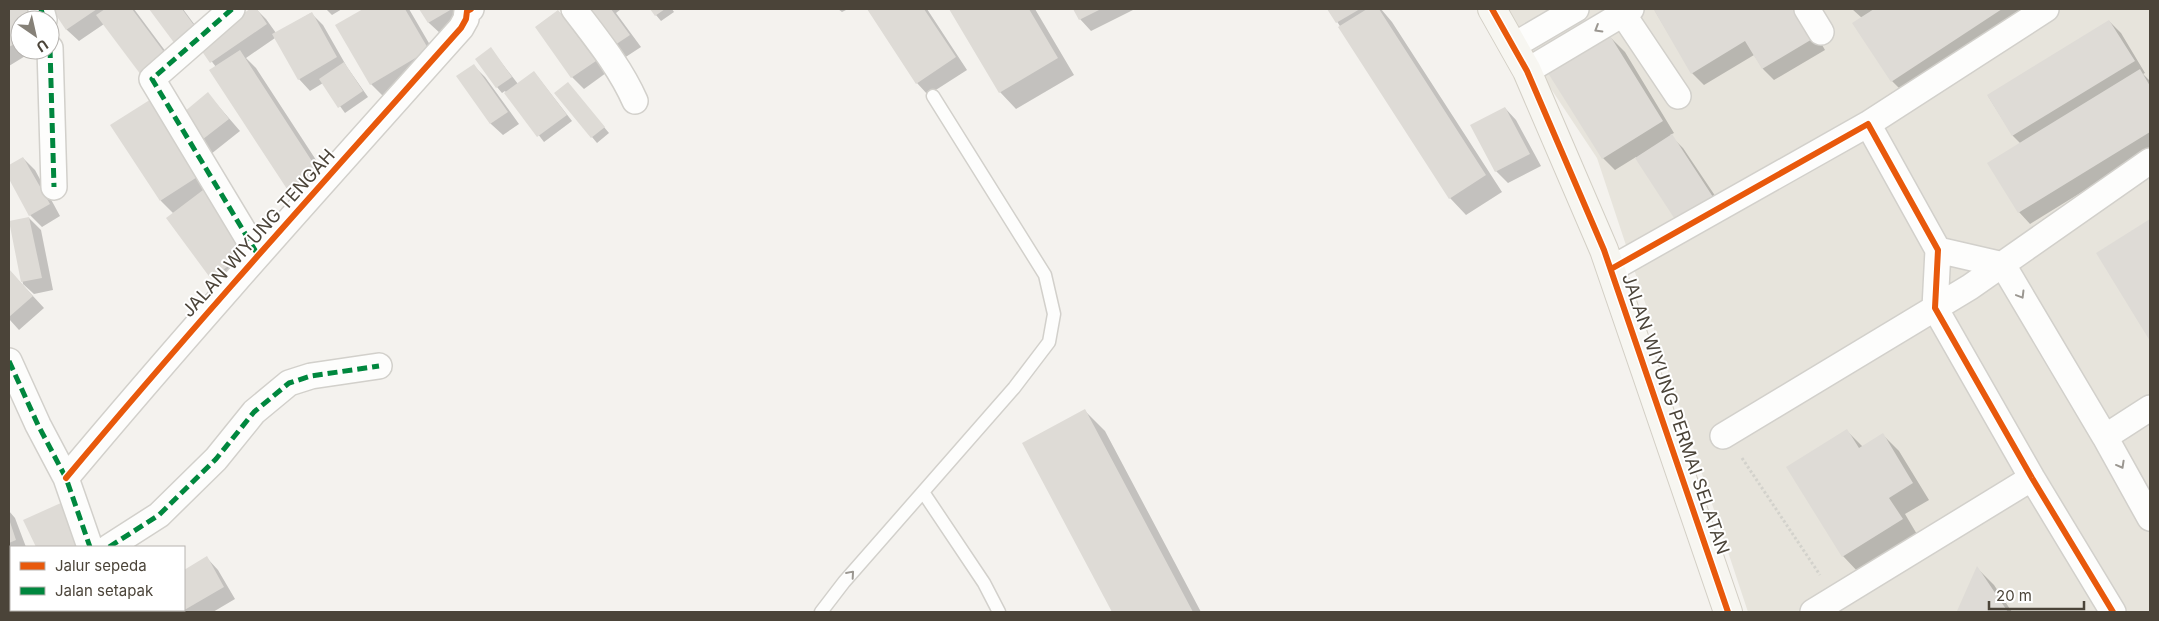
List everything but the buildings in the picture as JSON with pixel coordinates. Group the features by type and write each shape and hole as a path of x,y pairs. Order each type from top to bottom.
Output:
{"street":[{"path":"232,9 152,79 258,255"},
{"path":"574,9 627,83 635,101"},
{"name":"JALAN WIYUNG PERMAI SELATAN","path":"1492,9 1513,46 1545,60 1611,269 1728,612"},
{"path":"1513,46 1576,9"},
{"path":"1807,9 1821,32"},
{"path":"1611,269 1868,124 2046,9"},
{"name":"JALAN WIYUNG TENGAH","path":"66,478 258,255 461,28 468,10"},
{"path":"1545,60 1627,11 1678,96"},
{"path":"1545,60 1549,25"},
{"path":"50,60 54,187"},
{"path":"1868,124 1938,250 1935,308 2032,478 2113,612"},
{"path":"1724,435 1935,308 2002,265 2150,161"},
{"path":"1938,250 2002,265 2105,437 2150,518"},
{"path":"9,361 38,424 66,478 90,546"},
{"path":"111,546 159,515 216,459 254,412 289,384 311,376 379,366"},
{"path":"2105,437 2150,408"},
{"path":"1813,612 2032,478"}],"lane":[{"path":"821,612 844,582 1014,388 1049,342 1054,314 1045,275 933,96"},
{"path":"923,492 984,583 999,612"}],"path":[{"path":"1724,435 1836,599"}],"shaded area":[{"path":"1498,9 2150,9 2150,612 1748,612 1597,158"}],"marked path":[{"path":"232,9 152,79 258,255"},
{"path":"50,60 54,187"},
{"path":"9,361 38,425 66,478 90,546"},
{"path":"111,546 159,515 216,459 254,412 289,383 311,376 379,366"}],"cycle path":[{"path":"66,478 212,308 461,28 466,19 467,11 471,9"},
{"path":"1492,9 1527,71 1604,250 1728,612"},
{"path":"1611,269 1868,124 1938,250 1935,308 2032,478 2113,612"}]}
